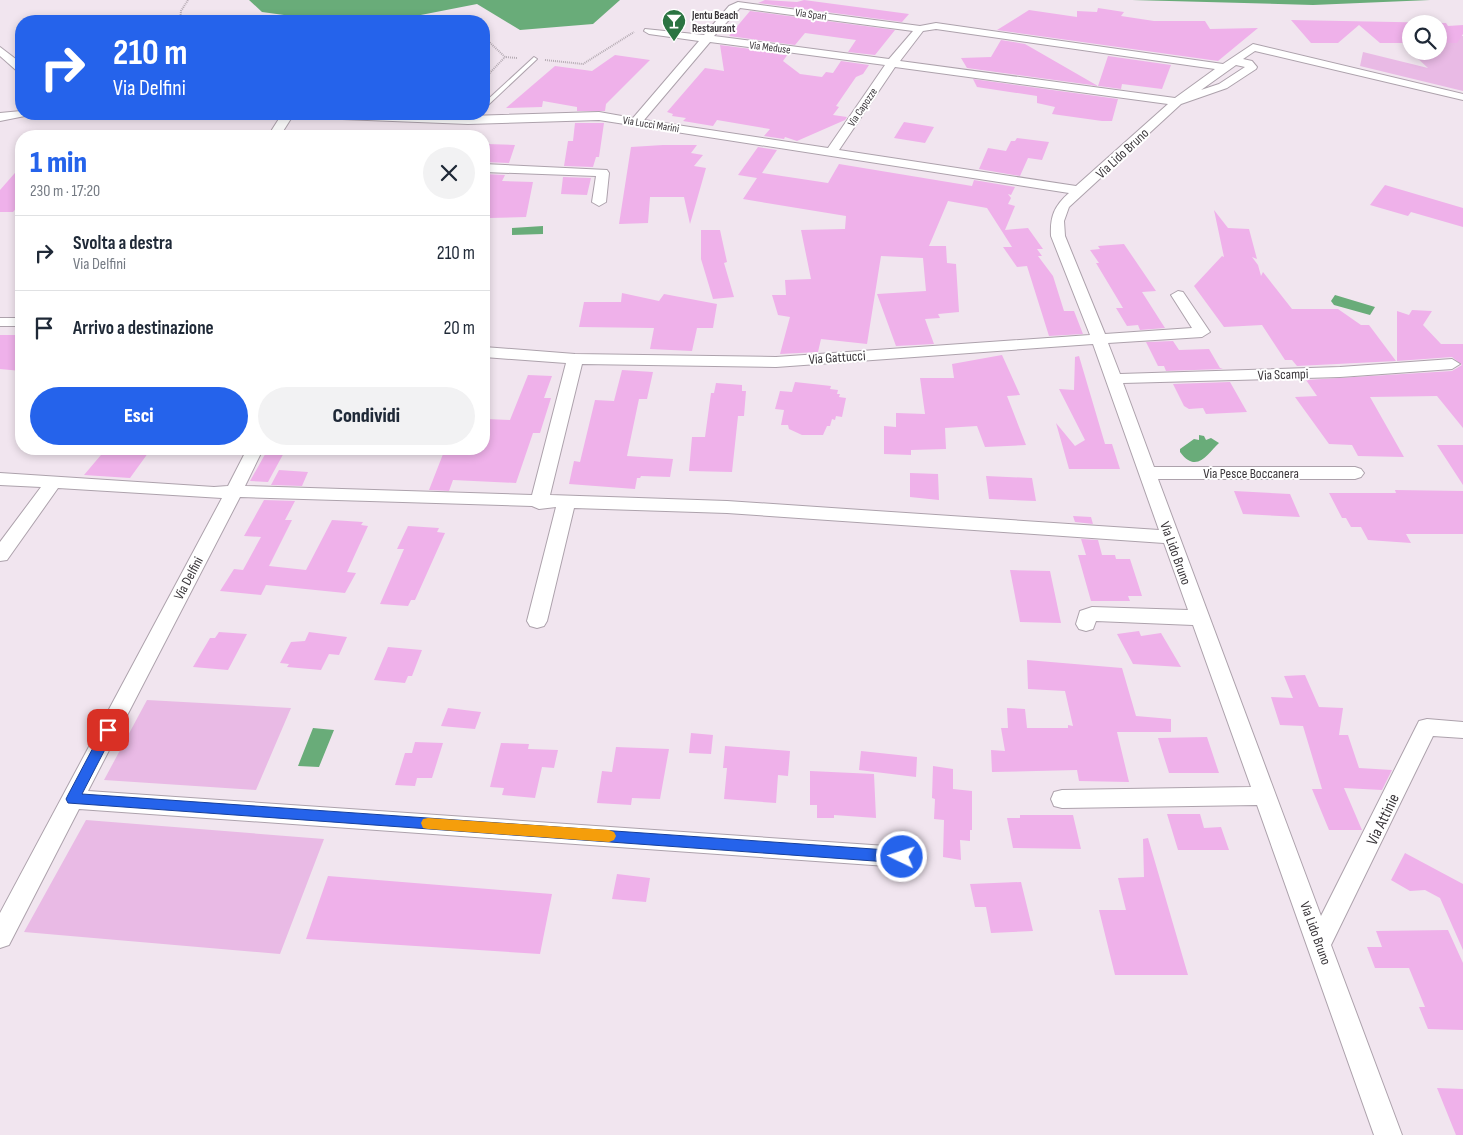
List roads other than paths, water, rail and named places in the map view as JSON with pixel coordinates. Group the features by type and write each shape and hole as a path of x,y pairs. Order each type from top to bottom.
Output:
{"street":[{"name":"Via Spari","path":"636,122 733,8 745,5 920,29 936,26 1228,64 1248,63 1252,67 1223,86 1178,102"},
{"path":"892,63 920,29"},
{"name":"Via Meduse","path":"649,31 1178,102"},
{"name":"Via Lido Bruno","path":"1388,1135 1320,943 1170,537 1099,338 1058,236 1057,221 1062,205 1178,102 1253,46 1463,97"},
{"path":"0,50 15,64"},
{"name":"Via Capozze","path":"832,151 892,63"},
{"path":"2,118 15,115"},
{"name":"Via Lucci Marini","path":"490,117 599,116 1080,191"},
{"path":"490,168 603,173 599,202"},
{"path":"1099,338 1202,332 1178,295"},
{"path":"0,322 15,322"},
{"name":"Via Gattucci","path":"575,359 776,362 1099,338"},
{"path":"490,352 575,359 539,502"},
{"name":"Via Scampi","path":"1113,378 1340,372 1452,364"},
{"name":"Via Delfini","path":"0,937 252,455"},
{"name":"Via Pesce Boccanera","path":"1147,472 1355,473"},
{"path":"0,479 214,493 234,491 727,507 1170,537"},
{"path":"0,555 53,483"},
{"path":"537,622 566,503"},
{"path":"1086,624 1087,616 1092,614 1200,618"},
{"name":"Via Attinie","path":"1320,943 1427,726 1463,730"},
{"path":"1062,800 1266,796"},
{"path":"72,799 902,857"}],"lane":[{"path":"490,100 534,59"}],"place":[{"name":"Jentu Beach Restaurant","path":"674,42"}]}
